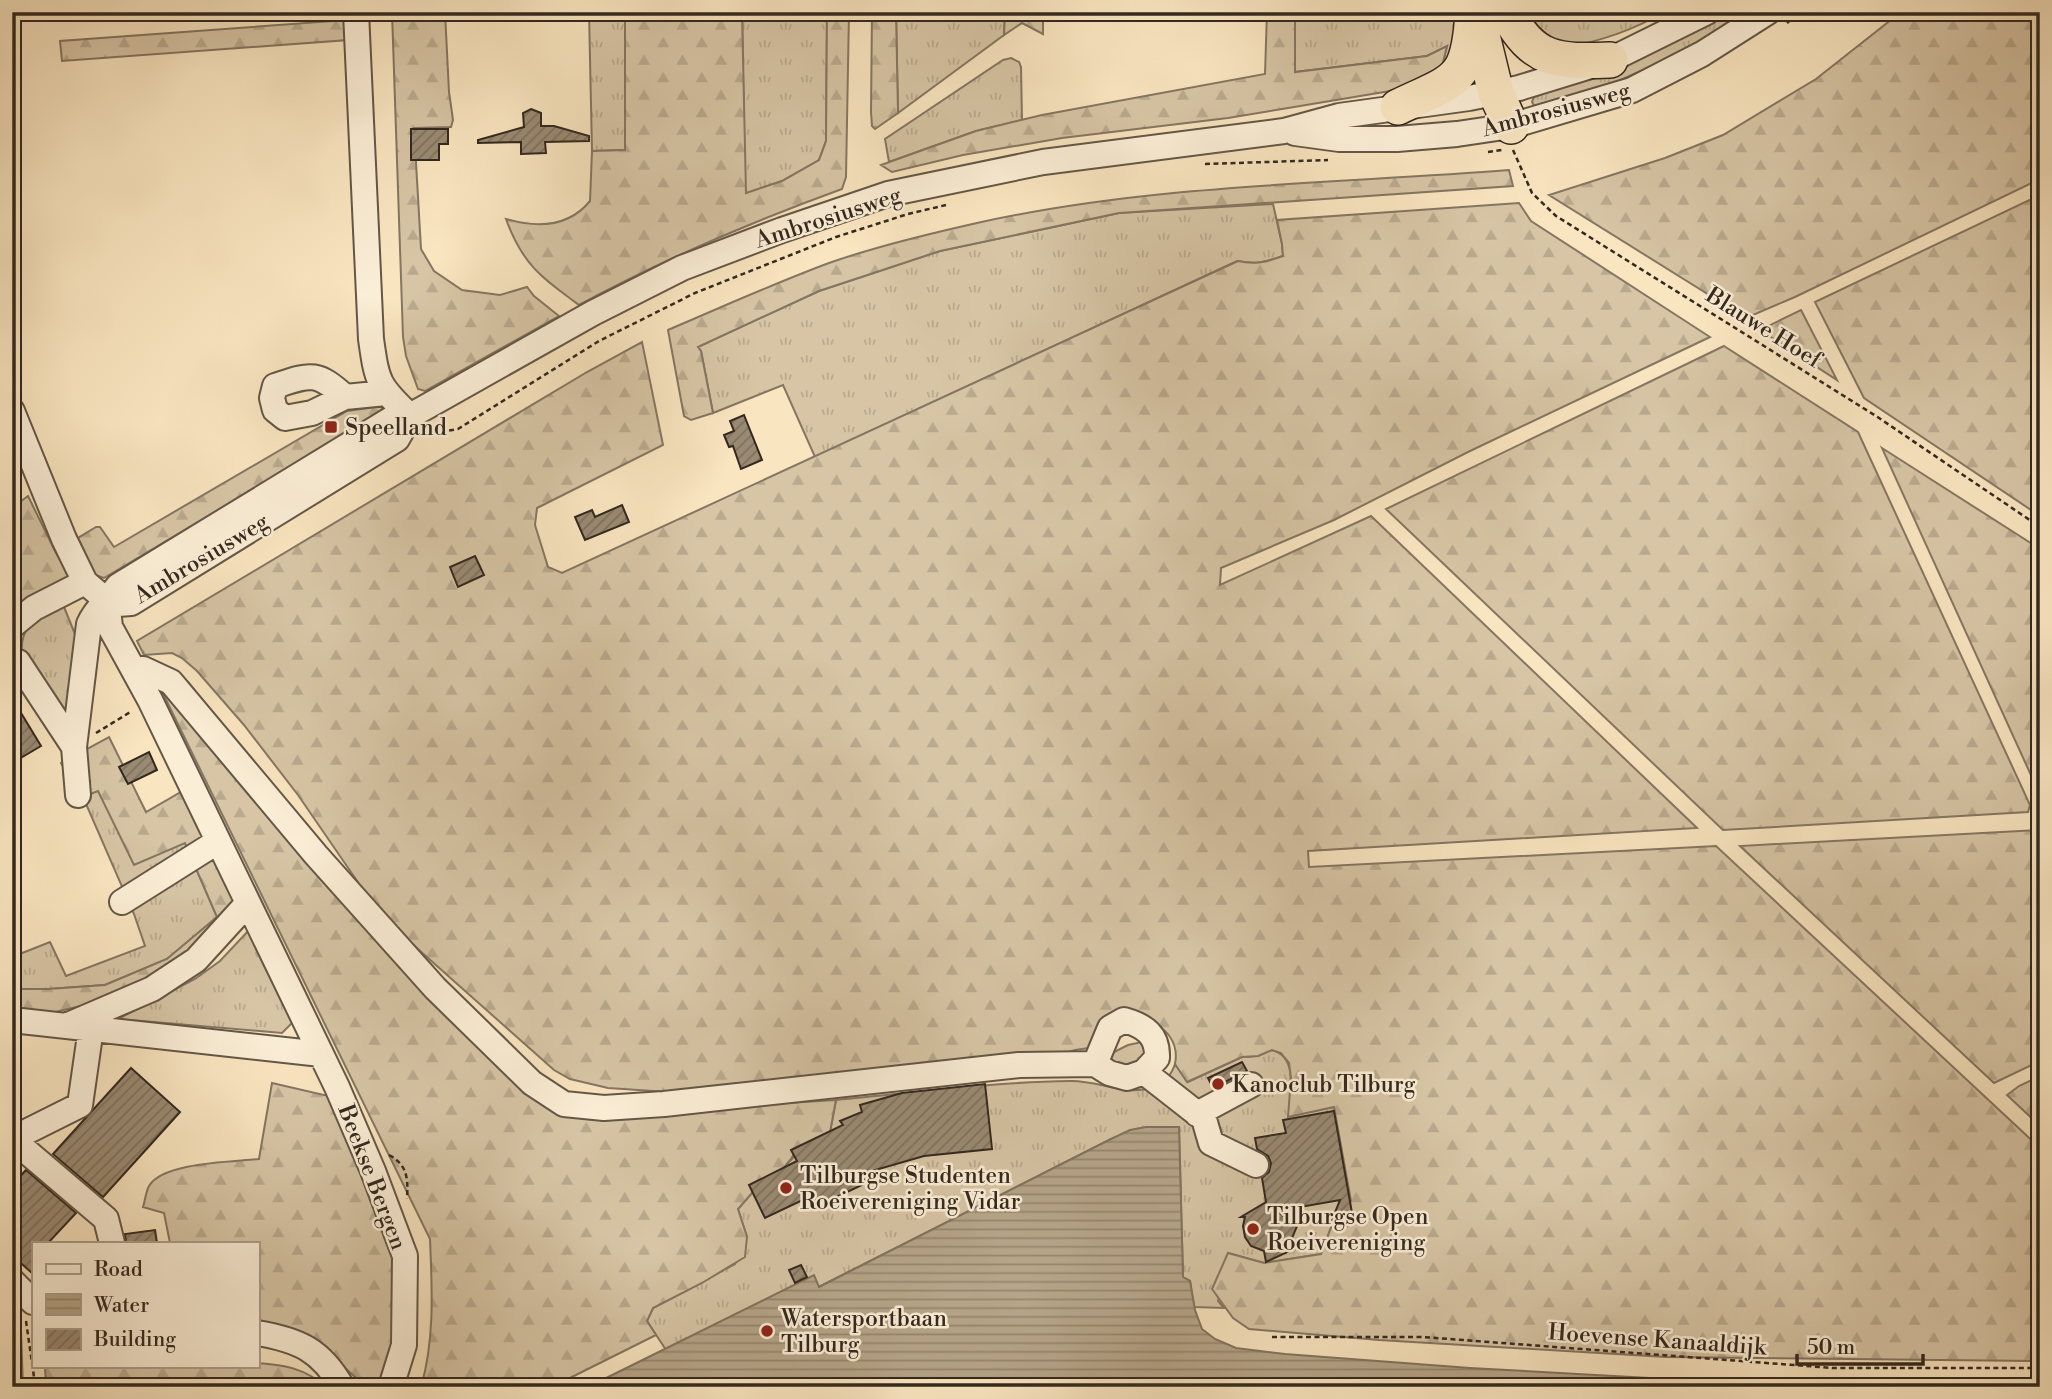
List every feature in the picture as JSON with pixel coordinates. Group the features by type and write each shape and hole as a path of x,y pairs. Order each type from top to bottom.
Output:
{"highway":[{"path":"1475,12 1508,91"},
{"path":"1398,107 1450,82 1465,66 1472,42 1475,12"},
{"path":"1501,12 1515,140"},
{"path":"1507,12 1517,31 1547,57 1574,61 1609,60"}],"street":[{"path":"356,12 371,339 376,373 386,393 410,416"},
{"name":"Ambrosiusweg","path":"410,416 397,439 131,603 107,601 118,586 393,418 410,416 593,313 682,268 782,230 888,194 1043,162 1284,131 1339,116 1508,91 1609,60 1707,12"},
{"name":"Ambrosiusweg","path":"1284,131 1339,139 1397,139 1457,134 1515,140 1632,90 1777,18"},
{"path":"345,397 386,393"},
{"path":"12,411 85,582 107,601 96,608 89,624 74,747 78,795"},
{"path":"12,626 34,608 85,582"},
{"name":"Beekse Bergen","path":"107,601 110,627 150,700 321,1054 373,1171 405,1256 404,1345 391,1387"},
{"path":"14,660 74,747"},
{"path":"134,670 143,669 171,682 316,855 435,988 531,1083 564,1104 604,1108 664,1104 1019,1065 1095,1064 1109,1073 1127,1078 1144,1073 1157,1058 1157,1045 1150,1034 1138,1024 1124,1020 1110,1028 1095,1064"},
{"path":"122,902 217,842"},
{"path":"79,1027 152,989 196,960 247,904"},
{"path":"12,1020 321,1054"},
{"path":"79,1027 80,1105 12,1139 106,1219 112,1242"},
{"path":"1144,1073 1204,1119 1211,1143 1256,1165"},
{"path":"1197,1114 1251,1085"},
{"path":"12,1281 29,1310"},
{"path":"259,1333 282,1337 309,1349 330,1366 342,1387"}],"path":[{"path":"1777,18 1800,12"},
{"path":"1482,153 1515,140"},
{"name":"Blauwe Hoef","path":"1515,140 1532,192 1556,216 1876,416 2040,527"},
{"path":"1205,164 1330,160"},
{"path":"397,439 458,429 599,341 685,298 756,267 848,233 956,202"},
{"path":"74,747 150,700"},
{"path":"29,1310 32,1350"},
{"name":"Hoevense Kanaaldijk","path":"1272,1337 1423,1337 1833,1367 2040,1368"},
{"path":"33,1368 33,1387"}],"green space":[{"path":"392,12 445,12 453,120 451,127 414,128 421,249 434,271 462,290 500,295 527,287 559,316 425,391 418,389 406,356 403,337"},
{"path":"589,12 625,12 625,150 592,151"},
{"path":"625,12 742,12 746,193 782,181 819,160 826,141 827,12 849,12 846,177 842,189 708,242 579,305 526,259 506,219 529,224 551,224 572,216 590,201 592,151 625,150"},
{"path":"742,12 827,12 826,141 819,160 782,181 745,194"},
{"path":"872,12 896,12 898,113 875,129 872,126 871,112"},
{"path":"896,12 1005,12 1004,35 898,113"},
{"path":"1005,12 1043,12 1043,34 1022,23 1004,35"},
{"path":"1267,12 1295,12 1295,72 1427,56 1447,46 1438,83 1228,118 1062,138 963,155 892,172 881,165 976,131 1042,115 1265,74"},
{"path":"1295,12 1466,12 1438,83 1447,46 1427,56 1295,72"},
{"path":"1527,12 1664,12 1614,35 1562,48 1532,31"},
{"path":"1720,12 1752,12 1676,55 1612,84 1535,107 1532,102 1534,97 1606,70"},
{"path":"1901,12 2040,12 2040,179 1746,318 1549,195 1665,158 1723,135 1816,79"},
{"path":"347,20 348,40 62,61 60,41"},
{"path":"1011,58 1019,62 1021,67 1022,120 976,131 889,162 885,139 1003,60"},
{"path":"1509,170 1513,186 1119,213 940,251 819,291 698,347 713,413 691,420 684,416 668,330 789,279 865,251 977,223 1109,200 1242,187"},
{"path":"2040,195 2040,516 1864,398 1815,302"},
{"path":"1519,203 1531,221 1710,337 1468,452 1334,520 1221,568 1220,585 1371,516 1697,828 1308,851 1309,867 1716,846 2040,1148 2040,1361 1666,1357 1379,1340 1249,1329 1233,1318 1212,1289 1228,1253 1264,1263 1321,1254 1335,1217 1351,1201 1334,1107 1288,1117 1291,1078 1289,1063 1281,1053 1272,1050 1258,1056 1242,1057 1187,1082 1175,1064 1175,1049 1170,1036 1160,1027 1153,1025 1145,1024 1089,1048 1020,1068 684,1093 608,1088 570,1079 554,1070 392,926 364,891 298,795 244,725 197,671 172,653 144,655 137,641 587,372 642,342 663,445 537,508 535,525 548,567 562,573 1238,261 1260,262 1283,256 1277,220"},
{"path":"1273,204 1283,256 1260,262 1237,261 815,457 783,385 713,413 701,351 697,347 819,291 940,251 1119,213"},
{"path":"1801,310 1837,380 1760,330"},
{"path":"1724,346 1858,432 2030,805 2028,812 1723,830 1386,509"},
{"path":"383,406 380,414 104,578 95,575 78,538 96,527 100,527 114,547 347,411"},
{"path":"1882,448 2040,549 2040,795"},
{"path":"28,496 72,579 12,607 12,508"},
{"path":"62,602 79,644 71,724 22,654 22,643 28,628 39,616"},
{"path":"151,669 178,673 188,682 226,729 343,891 546,1083 564,1093 705,1108 836,1100 830,1132 795,1151 782,1172 764,1179 738,1209 747,1237 745,1257 653,1308 647,1321 656,1335 552,1387 421,1387 431,1332 430,1239"},
{"path":"109,737 146,812 181,792 240,909 162,976 98,1002 51,1013 12,1010 12,989 105,985 167,959 217,917 185,843 134,865 98,791 83,797 61,763"},
{"path":"97,790 185,843 217,917 167,959 105,985 12,989 12,957 50,942 66,976 145,946 134,914 83,797"},
{"path":"2040,830 2040,1061 1994,1083 1740,846"},
{"path":"250,929 295,1020 282,1033 118,1019 195,979 220,961"},
{"path":"1142,1042 1152,1047 1133,1078 1106,1056 1128,1045"},
{"path":"1272,1050 1281,1054 1290,1068 1289,1116 1334,1107 1351,1201 1335,1217 1321,1254 1264,1263 1228,1253 1218,1301 1224,1308 1194,1307 1190,1281 1183,1277 1179,1128 1111,1139 690,1352 668,1353 647,1321 653,1308 735,1264 747,1237 738,1209 764,1179 793,1158 795,1151 830,1132 836,1100 1041,1082 1081,1081 1143,1090 1164,1081 1175,1064 1188,1082 1242,1057 1258,1056"},
{"path":"2040,1076 2040,1126 2007,1095"},
{"path":"272,1083 333,1097 400,1273 393,1387 366,1387 334,1358 259,1340 259,1242 170,1242 164,1213 143,1207 149,1186 169,1172 200,1165 259,1159"},
{"path":"259,1363 294,1369 327,1387 46,1387 45,1368 259,1368"}],"water":[{"path":"1179,1127 1183,1277 1190,1281 1195,1310 1202,1329 1215,1339 1236,1348 1470,1368 1776,1385 2040,1387 588,1387 814,1275 819,1287 1111,1139 1130,1130"},
{"path":"12,1304 21,1331 23,1387 12,1387"}],"building":[{"path":"531,109 541,113 541,126 554,126 589,136 589,141 545,142 546,153 521,154 521,142 478,143 478,140 524,127 523,113"},
{"path":"411,129 448,129 448,144 439,144 439,160 411,160"},
{"path":"744,415 762,460 741,469 733,446 729,447 724,435 734,431 730,421"},
{"path":"622,505 629,522 585,540 575,517 592,510 595,517"},
{"path":"475,556 484,575 458,587 450,567"},
{"path":"12,698 41,746 12,763"},
{"path":"149,752 157,770 128,784 119,767"},
{"path":"1242,1062 1247,1071 1213,1088 1208,1078"},
{"path":"131,1068 180,1112 103,1197 53,1154"},
{"path":"985,1084 992,1149 924,1156 861,1174 866,1183 818,1206 813,1195 765,1218 749,1185 797,1161 791,1150 843,1125 840,1121 862,1112 860,1105 902,1093"},
{"path":"1334,1111 1352,1213 1347,1226 1332,1220 1340,1200 1277,1211 1297,1226 1292,1238 1296,1248 1266,1262 1264,1251 1251,1246 1245,1237 1245,1217 1241,1217 1266,1202 1262,1178 1269,1172 1271,1163 1268,1156 1257,1149 1255,1138 1286,1133 1283,1120"},
{"path":"26,1170 76,1213 49,1242 32,1242 32,1273 12,1255 12,1185"},
{"path":"155,1230 157,1242 126,1242 125,1234"},
{"path":"801,1265 807,1277 795,1283 789,1270"}],"place":[{"name":"Speelland","path":"331,427"},
{"name":"Kanoclub Tilburg","path":"1218,1084"},
{"name":"Tilburgse Studenten Roeivereniging Vidar","path":"786,1188"},
{"name":"Tilburgse Open Roeivereniging","path":"1253,1229"},
{"name":"Watersportbaan Tilburg","path":"767,1331"}]}
